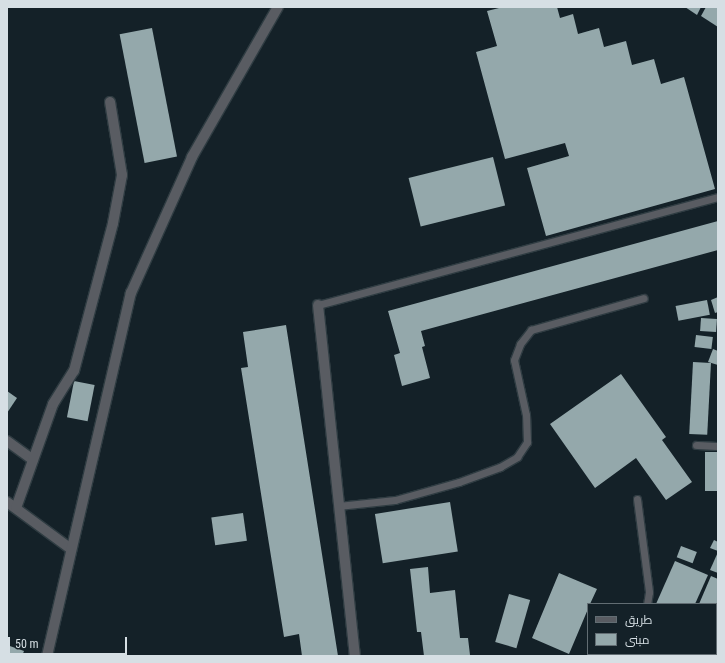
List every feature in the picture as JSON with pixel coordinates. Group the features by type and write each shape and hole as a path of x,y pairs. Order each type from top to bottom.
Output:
{"street":[{"path":"47,656 131,293 192,157 278,7"},
{"path":"16,508 53,404 74,372 113,223 122,175 110,102"},
{"path":"318,305 355,656"},
{"path":"7,441 33,460"},
{"path":"7,502 71,549"}],"lane":[{"path":"318,305 718,197"},
{"path":"338,506 395,500 459,482 500,467 517,457 527,442 527,435 526,415 514,360 520,344 531,330 644,298"},
{"path":"696,445 718,446"},
{"path":"637,499 649,592 647,603"}],"building":[{"path":"503,7 557,7 560,18 573,14 578,34 599,28 604,47 626,41 632,65 654,59 661,84 684,77 715,189 546,236 527,168 569,156 565,143 505,159 476,52 497,46 487,11"},
{"path":"685,7 701,7 697,15"},
{"path":"706,7 718,7 718,27 701,16"},
{"path":"152,28 177,157 145,163 120,34"},
{"path":"493,157 505,206 421,227 409,178"},
{"path":"718,221 718,250 421,331 425,346 422,347 430,378 402,386 394,355 400,353 388,311"},
{"path":"718,297 718,312 715,313 711,300"},
{"path":"707,300 710,315 678,321 676,306"},
{"path":"701,318 717,319 716,332 700,331"},
{"path":"286,325 338,656 302,656 299,634 284,637 241,368 248,367 243,332"},
{"path":"696,335 713,337 711,349 695,347"},
{"path":"713,349 718,351 718,365 708,362"},
{"path":"693,362 711,363 707,435 689,434"},
{"path":"621,374 666,437 662,440 692,482 666,500 636,458 595,488 550,424"},
{"path":"74,381 95,385 88,421 67,417"},
{"path":"7,391 17,398 7,413"},
{"path":"705,452 718,452 718,491 705,491"},
{"path":"450,502 458,551 383,563 375,514"},
{"path":"243,513 247,541 215,545 211,517"},
{"path":"714,540 718,542 718,551 710,548"},
{"path":"681,546 697,552 693,563 677,557"},
{"path":"718,552 718,573 710,570"},
{"path":"675,561 708,575 695,603 656,603"},
{"path":"428,567 430,593 455,590 460,638 468,638 470,655 424,656 421,632 417,632 410,569"},
{"path":"559,573 597,589 590,603 587,603 587,611 569,654 532,638"},
{"path":"711,576 718,579 717,611 717,603 699,603"},
{"path":"509,594 530,600 516,648 495,642"},
{"path":"7,645 24,651 22,656 7,656"}]}
